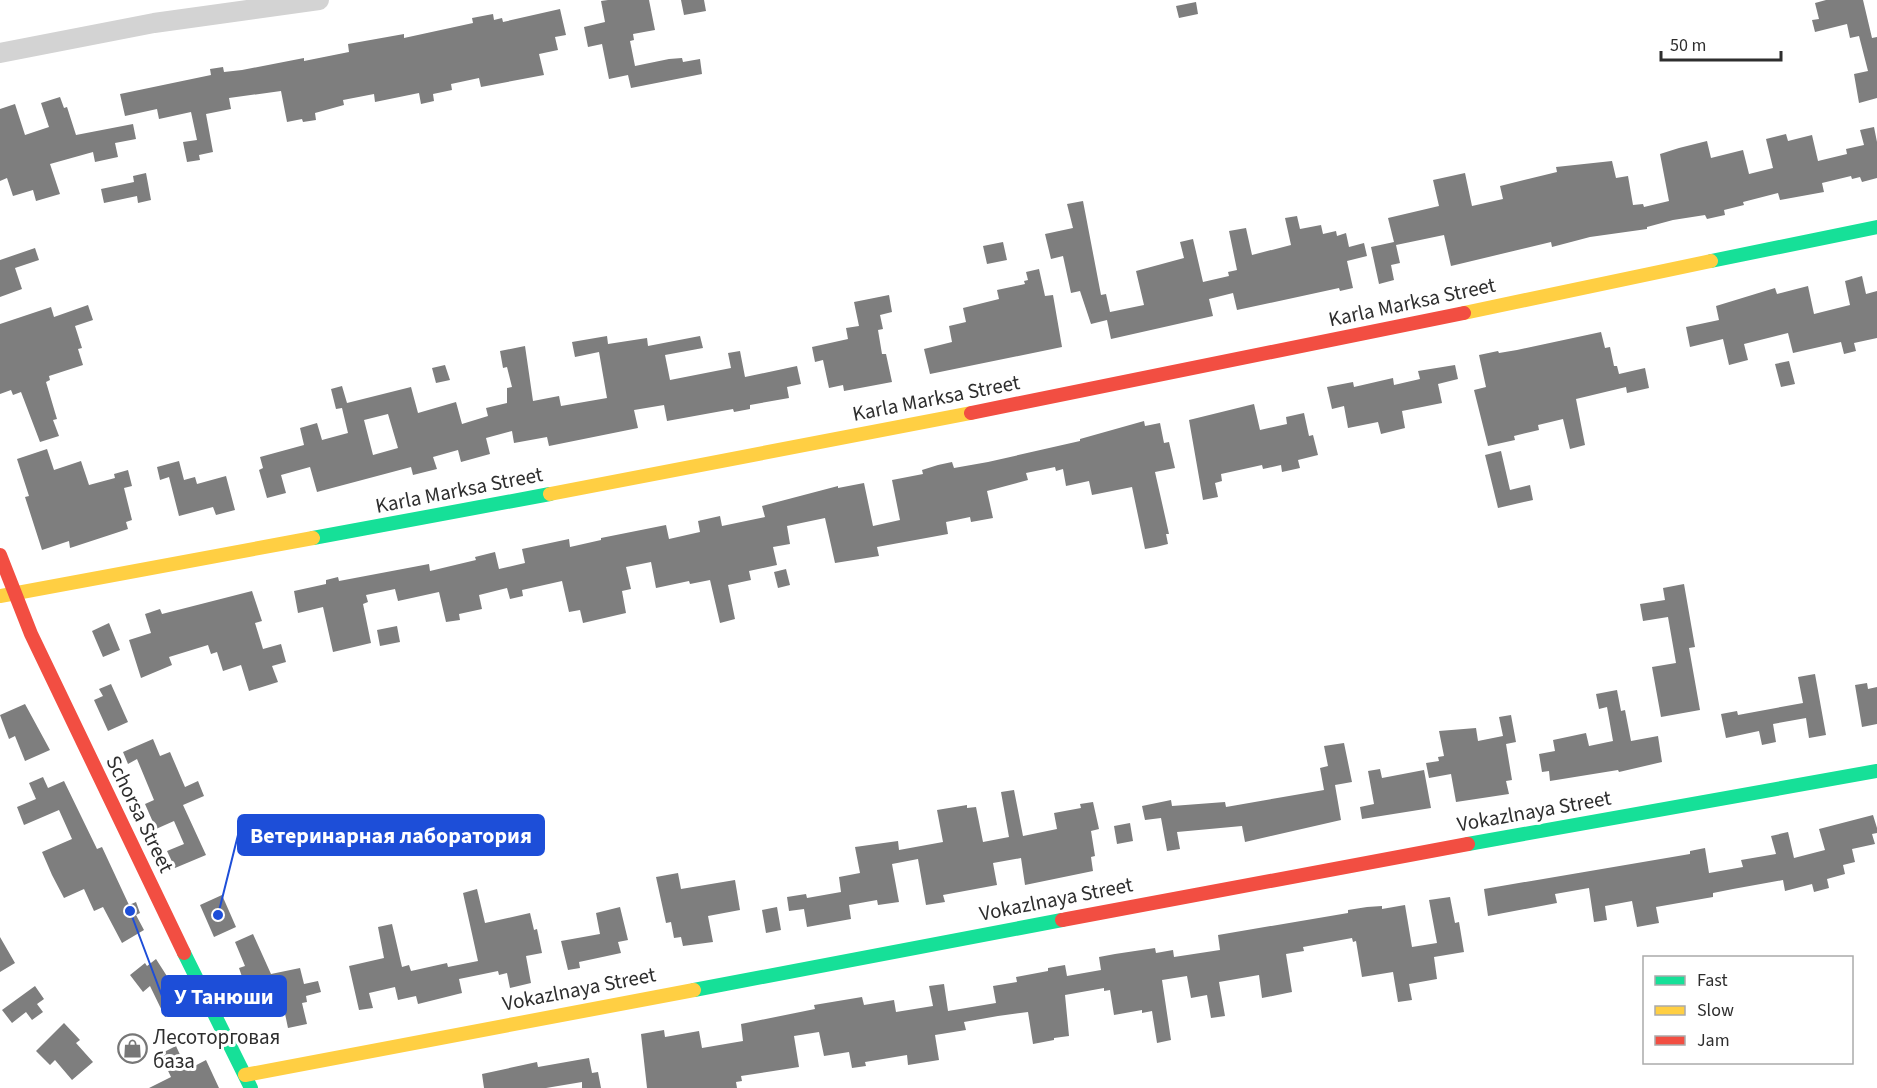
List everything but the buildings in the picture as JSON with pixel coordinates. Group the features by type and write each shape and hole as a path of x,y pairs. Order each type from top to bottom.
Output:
{"street":[{"path":"0,53 154,23 316,1"},
{"name":"Karla Marksa Street","path":"7,594 645,476 1137,380 1877,227"},
{"name":"Schorsa Street","path":"0,555 7,594 251,1088"},
{"name":"Vokazlnaya Street","path":"244,1075 1395,856 1877,771"}],"traffic: fast":[{"path":"1711,261 1877,227"},
{"path":"313,538 550,494"},
{"path":"1468,844 1877,771"},
{"path":"694,990 1062,920"},
{"path":"184,953 251,1088"}],"traffic: slow":[{"path":"1464,313 1711,261"},
{"path":"550,494 971,413"},
{"path":"0,596 313,538"},
{"path":"245,1075 694,990"}],"traffic: jam":[{"path":"971,413 1464,313"},
{"path":"0,555 31,634 184,953"},
{"path":"1062,920 1468,844"}],"place":[{"name":"У Танюши","path":"130,911"},
{"name":"Ветеринарная лаборатория","path":"218,915"},
{"name":"Лесоторговая база","path":"132,1049"}]}
